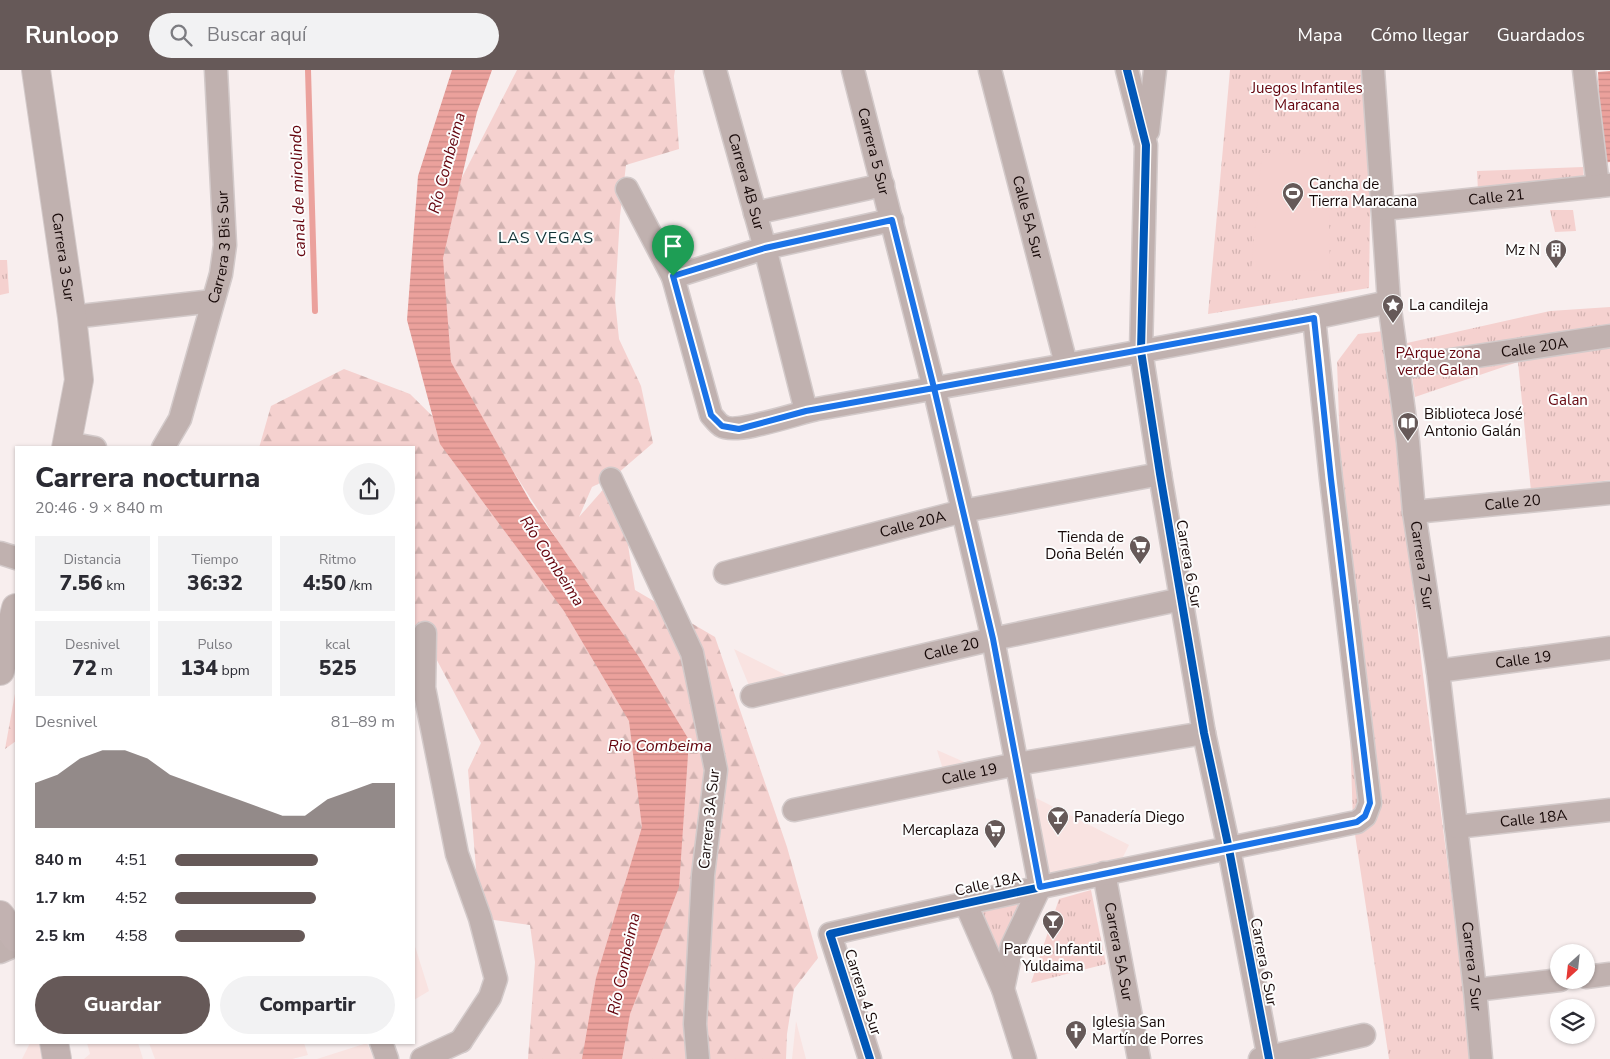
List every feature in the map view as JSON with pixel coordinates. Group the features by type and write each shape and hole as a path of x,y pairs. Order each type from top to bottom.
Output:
{"main road":[{"path":"0,915 15,937"},
{"path":"54,1044 57,1059"}],"street":[{"name":"Carrera 3 Sur","path":"36,70 72,317 79,380 67,445"},
{"name":"Carrera 3 Bis Sur","path":"164,446 180,419 221,274 225,245 216,70"},
{"name":"Carrera 4B Sur","path":"715,70 765,248 806,411"},
{"name":"Carrera 5 Sur","path":"853,70 964,511 993,639 1040,887"},
{"name":"Calle 5A Sur","path":"990,70 1066,364"},
{"name":"Carrera 6 Sur","path":"1127,70 1146,145"},
{"name":"Carrera 6 Sur","path":"1155,70 1146,145 1141,350 1204,733 1229,849 1265,1058"},
{"name":"Carrera 7 Sur","path":"1373,70 1389,302 1408,442 1414,512 1438,671 1475,990 1481,1059"},
{"path":"1584,70 1604,186"},
{"path":"755,213 883,185"},
{"name":"Calle 21","path":"1383,209 1604,186"},
{"path":"627,189 673,276 711,415 722,426 739,429 806,411 1314,318 1389,302"},
{"path":"673,276 765,248 892,220"},
{"path":"72,317 213,301"},
{"name":"Calle 18A","path":"830,934 965,902 1357,822 1365,816 1370,803 1332,489 1314,318"},
{"name":"Calle 20A","path":"1398,368 1610,336"},
{"name":"Calle 20A","path":"725,573 964,511 1160,474"},
{"name":"Carrera 3A Sur","path":"611,479 692,653 716,770 703,874 695,1024 698,1059"},
{"name":"Calle 20","path":"1414,512 1610,492"},
{"path":"0,552 15,558"},
{"name":"Calle 20","path":"752,696 993,639 1182,599"},
{"path":"0,671 15,619"},
{"path":"422,1059 465,1050 490,997 496,979 480,918 457,854 424,688 425,633"},
{"name":"Calle 19","path":"1438,671 1610,648"},
{"name":"Calle 19","path":"794,810 1017,764 1204,733"},
{"name":"Calle 18A","path":"1456,827 1610,810"},
{"name":"Carrera 5A Sur","path":"1104,873 1139,1059"},
{"path":"1003,988 1012,946 1040,887"},
{"path":"965,902 1003,988 1025,1059"},
{"name":"Carrera 4 Sur","path":"830,934 870,1059"},
{"path":"0,952 15,946"},
{"path":"1595,976 1610,974"},
{"path":"1475,990 1550,981"},
{"path":"1265,1058 1364,1035"},
{"path":"382,1044 387,1059"}],"shaded area":[{"path":"734,649 792,678 750,688"},
{"path":"937,750 978,768 945,776"},
{"path":"1026,793 1129,845 1121,861 1050,875"},
{"path":"415,946 429,991 415,999"},
{"path":"796,1021 806,1059 792,1059"},
{"path":"30,1044 41,1044 43,1059 22,1059"},
{"path":"87,1044 138,1044 143,1059 84,1059 90,1054"},
{"path":"149,1044 304,1044 308,1055 292,1059 155,1059"},
{"path":"367,1044 374,1059 317,1059"}],"green space":[{"path":"517,70 675,70 679,149 626,165 620,216 615,300 619,339 641,386 653,443 617,474 635,590 715,637 787,847 818,958 794,989 787,1034 786,1059 528,1059 535,962 530,925 480,918 468,770 481,743 423,634 415,631 415,446 260,446 271,406 344,369 410,394 556,538 513,471 445,354 433,234","holes":["616,475 579,517 592,487"]},
{"name":"Juegos Infantiles Maracana","path":"1230,70 1372,70 1369,288 1208,314"},
{"name":"Cancha de Tierra Maracana","path":"1262,153 1328,154 1330,271 1251,270"},
{"path":"1583,167 1584,181 1478,191 1477,171"},
{"path":"1550,210 1573,210 1576,231 1555,232"},
{"path":"0,260 7,260 9,293 0,295"},
{"path":"1610,307 1610,480 1531,491 1518,362 1415,397 1407,343 1550,311"},
{"path":"1384,331 1422,667 1473,1059 1389,1059 1353,821 1337,362 1358,334"},
{"path":"15,694 15,742 5,749"},
{"path":"1091,890 1106,964 1031,983 1059,899"},
{"path":"1024,899 1001,975 975,914"}],"water":[{"name":"Rio Combeima","path":"452,70 492,70 477,112 443,258 451,362 530,501 639,657 689,740 679,887 630,1014 622,1059 582,1059 596,978 642,827 629,721 564,611 440,444 407,320 418,176"},
{"path":"1610,71 1610,162 1602,163 1598,72"}],"waterway":[{"name":"canal de mirolindo","path":"308,70 315,311"}],"cycle path":[{"path":"1127,70 1146,145 1141,351 1204,733 1229,849 1269,1059"},
{"path":"870,1059 830,934 1027,890 1357,822 1365,816 1370,803 1331,479 1314,318"}],"place":[{"name":"Cancha de Tierra Maracana","path":"1293,212"},
{"name":"Mz N","path":"1556,269"},
{"name":"La candileja","path":"1393,324"},
{"name":"Biblioteca José Antonio Galán","path":"1408,442"},
{"name":"Tienda de Doña Belén","path":"1140,565"},
{"name":"Panadería Diego","path":"1058,836"},
{"name":"Mercaplaza","path":"995,849"},
{"name":"Parque Infantil Yuldaima","path":"1053,940"},
{"name":"Iglesia San Martín de Porres","path":"1076,1050"}],"district":[{"name":"LAS VEGAS","path":"546,238"}],"route":[{"path":"673,276 711,415 722,426 739,429 806,411 934,388 993,639 1040,887 1357,822 1365,816 1370,803 1331,479 1314,318 934,388 892,220 765,248 673,276"}],"water label":[{"name":"Río Combeima","path":"447,163"},
{"name":"Río Combeima","path":"552,561"},
{"name":"Río Combeima","path":"624,964"}],"park label":[{"name":"PArque zona verde Galan","path":"1438,362"},
{"name":"Galan","path":"1568,400"}]}
